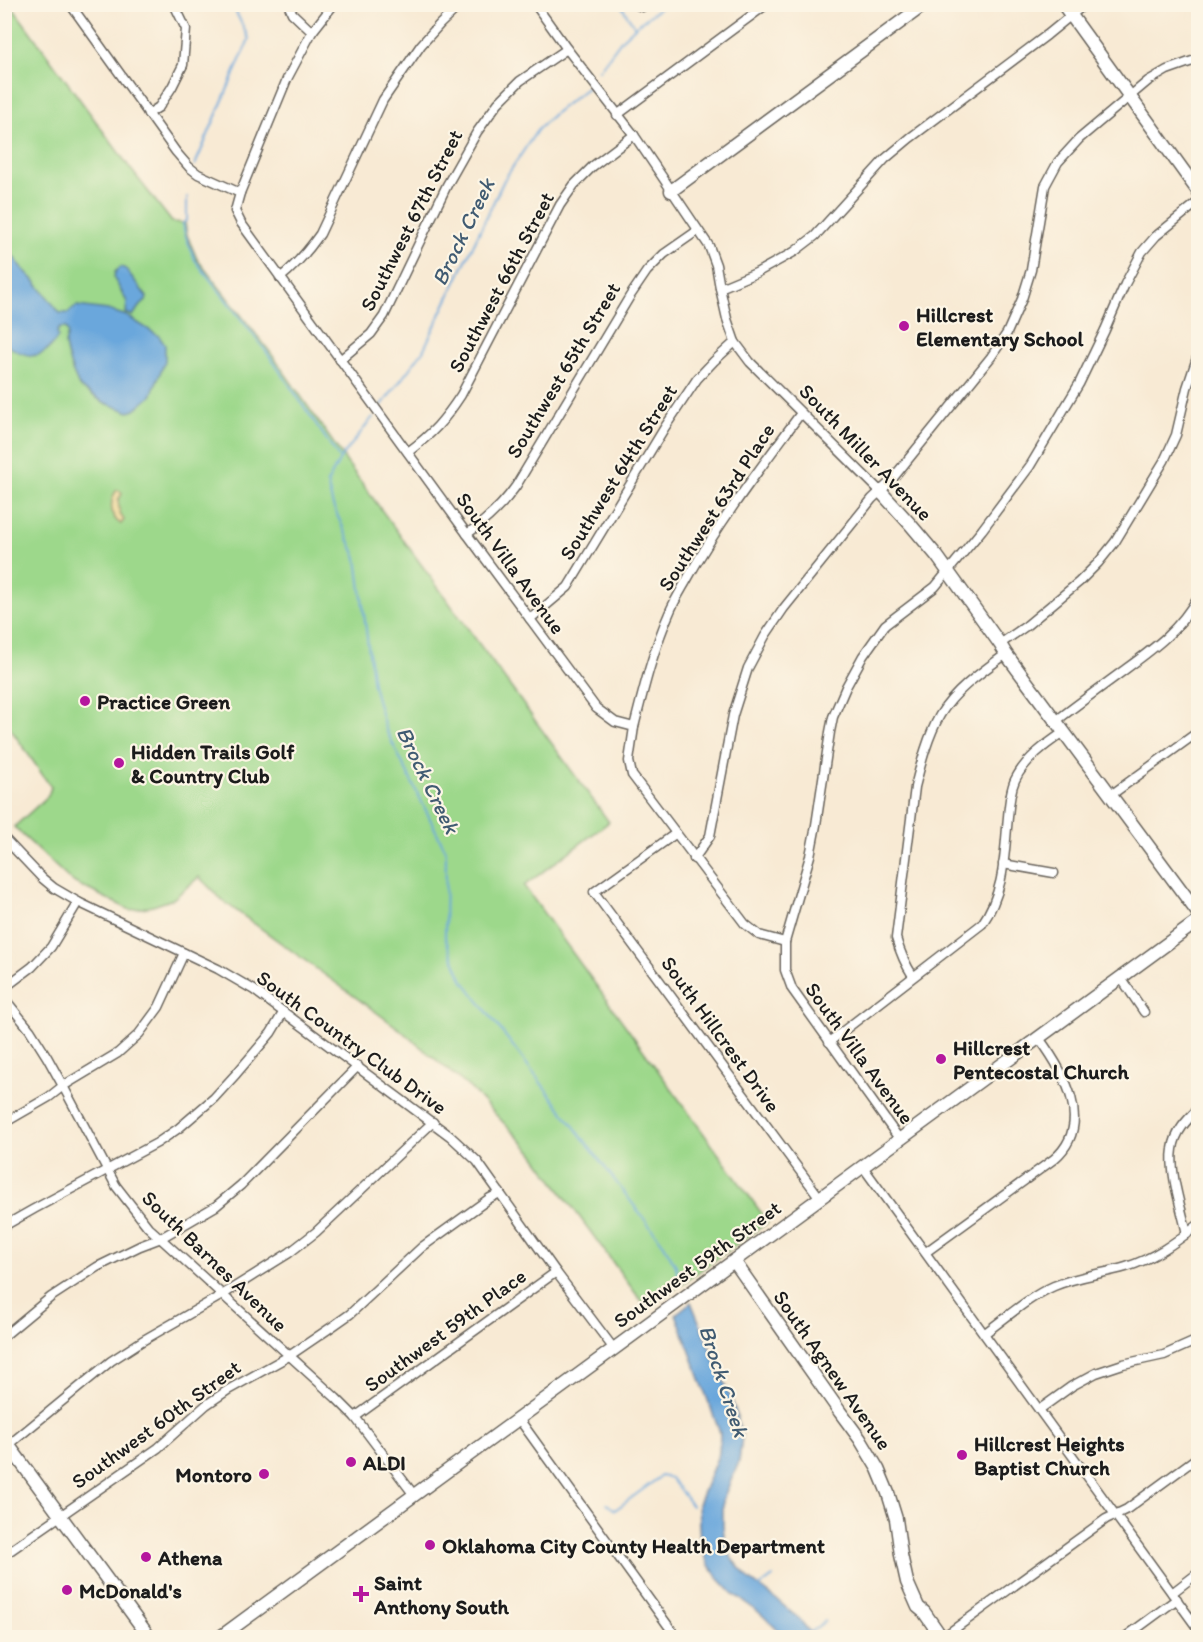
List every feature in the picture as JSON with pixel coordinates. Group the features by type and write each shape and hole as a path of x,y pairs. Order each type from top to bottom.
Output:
{"main road":[{"path":"671,191 925,4"},
{"path":"1067,10 1197,186"},
{"name":"South Miller Avenue","path":"880,491 937,556 1198,913"},
{"name":"Southwest 59th Street","path":"219,1638 1198,921"},
{"name":"South Agnew Avenue","path":"734,1261 861,1440 878,1470 896,1519 907,1582 918,1607 942,1638"},
{"path":"6,1444 150,1638"}],"street":[{"path":"70,4 148,114 189,167 198,174 240,193 287,79 312,32 334,4"},
{"path":"148,114 159,106 183,65 186,29 174,4"},
{"path":"288,4 292,13 312,32"},
{"path":"280,278 295,266 320,234 383,100 403,69 421,45 461,4"},
{"name":"South Miller Avenue","path":"536,4 567,49 634,135 709,246 735,342 750,362 880,491"},
{"path":"618,115 767,4"},
{"path":"720,288 756,273 801,247 815,236 885,159 1047,35 1067,10 1085,4"},
{"name":"Southwest 67th Street","path":"340,360 371,334 384,316 447,185 477,132 498,103 520,81 567,49"},
{"path":"694,859 711,836 733,714 748,668 765,636 784,608 872,499 889,483 991,357 1007,333 1022,299 1031,270 1046,186 1058,162 1079,139 1148,81 1167,70 1198,59"},
{"name":"Southwest 66th Street","path":"408,452 446,419 461,395 560,205 574,185 593,166 634,135"},
{"name":"South Villa Avenue","path":"240,193 235,211 241,223 467,534 596,708 615,722 634,727"},
{"path":"634,727 629,761 632,776 745,924 759,935 784,942 810,856 831,724 846,687 863,656 885,626 934,586 982,530 1030,466 1079,384 1142,252 1156,236 1198,202"},
{"name":"Southwest 65th Street","path":"467,534 489,519 516,486 647,271 664,254 697,231"},
{"name":"Southwest 64th Street","path":"530,619 568,587 697,380 735,342"},
{"path":"913,976 901,954 896,938 915,787 931,734 940,714 1026,626 1079,582 1115,542 1164,461 1176,435 1187,388 1198,355"},
{"name":"Southwest 63rd Place","path":"634,727 661,633 672,606 731,509 801,413"},
{"path":"1056,721 1173,632 1190,613 1198,597"},
{"path":"829,1042 982,924 991,912 1001,885 1009,802 1014,781 1038,750 1064,732"},
{"path":"1111,795 1198,732"},
{"name":"South Hillcrest Drive","path":"675,834 594,892 820,1198"},
{"name":"South Country Club Drive","path":"4,838 54,888 78,902 218,969 254,990 433,1122 477,1161 614,1349"},
{"path":"1003,864 1054,873"},
{"path":"4,988 32,967 51,947 78,902"},
{"name":"South Villa Avenue","path":"784,942 784,960 788,980 795,995 900,1140"},
{"path":"4,1123 118,1053 140,1034 159,1007 184,953"},
{"path":"1121,978 1144,1012"},
{"name":"South Barnes Avenue","path":"4,998 30,1030 63,1086 116,1186 147,1227 355,1417 414,1495"},
{"path":"4,1226 157,1143 179,1128 214,1098 271,1033 284,1013"},
{"path":"926,1252 1054,1159 1069,1143 1074,1127 1069,1092 1060,1069 1039,1038"},
{"path":"4,1336 51,1297 97,1267 160,1238 216,1206 241,1185 358,1066"},
{"path":"1187,1234 1174,1172 1173,1147 1182,1127 1198,1109"},
{"path":"6,1444 111,1361 289,1253 316,1232 433,1122"},
{"path":"863,1167 1198,1629"},
{"name":"Southwest 60th Street","path":"4,1555 158,1448 206,1405 289,1356 350,1314 435,1236 500,1193"},
{"path":"985,1333 1053,1287 1077,1278 1117,1270 1140,1262 1155,1255 1198,1225"},
{"name":"Southwest 59th Place","path":"355,1417 556,1272"},
{"path":"1040,1409 1096,1372 1164,1355 1198,1340"},
{"path":"519,1419 678,1638"},
{"path":"942,1638 1106,1519 1127,1509 1198,1457"},
{"path":"1124,1638 1175,1596 1198,1573"}],"green space":[{"name":"Hidden Trails Golf & Country Club","path":"10,4 172,222 185,223 187,235 197,259 270,352 348,464 609,822 524,886 768,1222 647,1309 532,1152 471,1089 398,1028 223,901 199,877 173,899 153,906 130,910 75,883 14,827 48,796 51,787 5,721 4,5"}],"sand":[{"path":"119,490 122,494 118,500 120,514 124,520 121,524 115,518 112,509 112,500 116,491"}],"water":[{"path":"5,245 60,313 68,313 77,306 108,310 127,316 159,336 165,345 165,361 151,396 135,410 129,412 103,402 79,386 67,354 65,344 68,333 66,328 60,328 57,332 58,337 52,345 40,354 20,353 5,344"},
{"path":"121,267 126,269 147,297 133,316 126,313 127,302 114,278 115,272"},
{"name":"Brock Creek","path":"691,1302 735,1409 742,1436 739,1462 723,1499 725,1542 732,1559 749,1579 800,1620 814,1637 785,1637 761,1614 732,1593 719,1579 708,1564 700,1543 698,1504 719,1453 720,1433 676,1314"}],"waterway":[{"path":"195,165 249,39 232,4"},
{"name":"Brock Creek","path":"620,4 635,27"},
{"name":"Brock Creek","path":"599,70 622,39 665,4"},
{"name":"Brock Creek","path":"382,405 423,351 504,180 538,129 589,86"},
{"path":"187,197 187,220 183,223 195,260 266,351 340,459"},
{"name":"Brock Creek","path":"373,417 340,459 327,483 333,506 357,558 373,685 385,728 446,851 445,938 462,979 664,1245 676,1266 679,1284"},
{"path":"607,1504 615,1510 661,1476 671,1478 692,1506"},
{"path":"758,1588 773,1577"},
{"path":"808,1634 825,1621"}],"place":[{"name":"Hillcrest Elementary School","path":"904,326"},
{"name":"Practice Green","path":"85,701"},
{"name":"Hidden Trails Golf & Country Club","path":"119,763"},
{"name":"Hillcrest Pentecostal Church","path":"941,1059"},
{"name":"Hillcrest Heights Baptist Church","path":"962,1455"},
{"name":"ALDI","path":"351,1462"},
{"name":"Montoro","path":"264,1474"},
{"name":"Oklahoma City County Health Department","path":"430,1545"},
{"name":"Athena","path":"146,1557"},
{"name":"McDonald's","path":"67,1590"},
{"name":"Saint Anthony South","path":"361,1594"}]}
